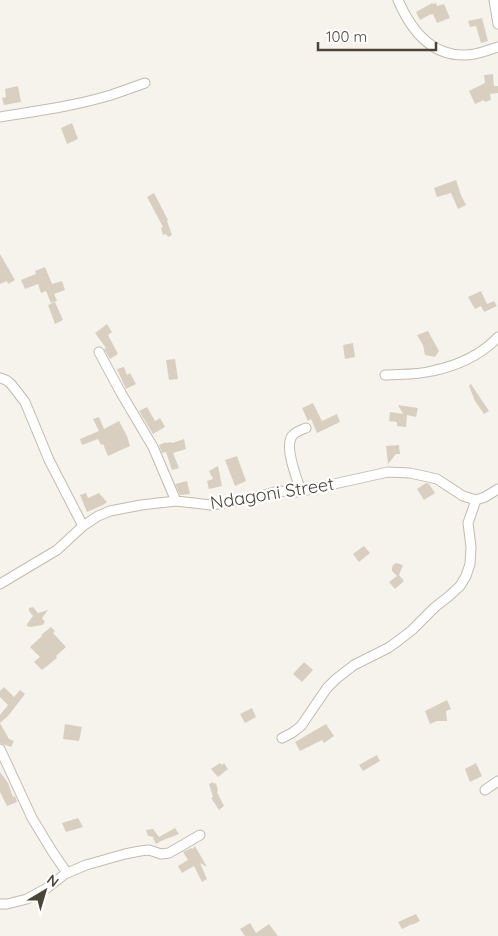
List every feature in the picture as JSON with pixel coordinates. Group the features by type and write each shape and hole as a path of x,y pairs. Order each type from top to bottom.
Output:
{"street":[{"path":"398,0 412,28 421,38 440,50 464,56 498,47"},
{"path":"494,0 498,24"},
{"path":"0,117 48,110 111,95 145,83"},
{"path":"385,375 431,372 455,365 487,348 498,337"},
{"path":"98,352 153,447 176,501"},
{"path":"0,378 11,384 25,402 49,460 83,526"},
{"path":"301,491 292,461 289,442 295,433 306,428"},
{"name":"Ndagoni Street","path":"0,584 57,550 83,526 98,516 110,511 141,505 176,501 211,505 246,500 278,491 301,491 388,472 410,473 437,479 463,496 476,500"},
{"path":"282,738 301,726 336,679 354,665 398,641 460,586 470,564 468,523 476,500 498,489"},
{"path":"0,749 32,818 65,870 65,874"},
{"path":"485,790 498,781"},
{"path":"0,904 27,899 47,888 65,874 103,859 149,850 161,854 169,853 200,835"}],"building":[{"path":"432,3 436,3 437,6 444,4 450,18 437,23 433,14 431,14 420,20 416,12"},
{"path":"482,18 488,41 481,43 476,26 470,27 468,21"},
{"path":"493,74 494,86 498,86 498,93 490,94 491,100 485,102 484,100 475,104 469,91 485,83 484,75"},
{"path":"18,86 21,102 4,105 2,98 6,97 5,89"},
{"path":"72,123 78,139 67,144 61,128"},
{"path":"456,180 466,205 458,209 451,193 437,197 434,188"},
{"path":"154,193 168,220 172,235 168,237 166,234 163,235 161,228 163,227 147,197"},
{"path":"0,254 15,280 8,284 7,281 0,284"},
{"path":"45,267 52,284 62,281 65,290 54,294 57,301 51,303 46,291 41,293 38,284 25,289 21,280 36,274 35,271"},
{"path":"481,291 487,304 494,301 497,306 484,312 481,306 475,309 468,297"},
{"path":"55,302 63,320 55,324 48,305"},
{"path":"107,324 112,332 108,335 118,354 110,359 104,349 106,348 95,333"},
{"path":"428,331 439,351 435,357 425,355 423,345 417,335"},
{"path":"353,343 355,357 345,359 343,345"},
{"path":"175,359 178,379 169,380 166,360"},
{"path":"124,367 127,375 130,373 136,384 126,389 117,369"},
{"path":"471,384 489,411 484,414 475,401 469,386"},
{"path":"313,403 322,421 337,414 340,422 317,433 311,419 308,421 302,408"},
{"path":"398,405 418,408 416,417 407,415 406,427 397,426 397,422 389,421 390,412 403,414"},
{"path":"147,407 155,421 160,418 165,427 153,434 139,411"},
{"path":"99,417 104,429 119,421 130,446 108,456 103,444 101,445 98,439 82,445 80,439 99,431 93,419"},
{"path":"184,439 186,449 173,453 179,468 172,470 166,452 162,453 159,445"},
{"path":"399,445 400,454 396,454 388,464 386,446"},
{"path":"237,456 246,481 235,486 225,460"},
{"path":"218,466 222,486 209,489 207,481 213,479 209,471"},
{"path":"187,481 190,494 180,495 175,484"},
{"path":"426,483 429,484 435,493 424,500 417,489"},
{"path":"86,493 88,498 99,493 107,502 87,512 80,495"},
{"path":"364,546 370,553 359,562 353,554"},
{"path":"396,563 403,565 399,575 404,581 395,589 389,582 397,576 392,571 393,565"},
{"path":"33,607 38,613 48,610 42,618 45,622 42,625 27,626 33,616 29,608"},
{"path":"51,627 55,631 53,633 66,647 56,656 57,658 42,670 34,662 40,657 30,647"},
{"path":"304,662 313,670 302,682 293,674"},
{"path":"4,687 14,697 20,690 25,694 0,723 0,715 8,705 0,697 0,691"},
{"path":"447,700 451,709 446,711 447,721 437,721 430,724 425,711"},
{"path":"252,708 256,717 245,723 240,714"},
{"path":"0,723 9,739 14,741 11,747 0,743"},
{"path":"65,724 82,727 79,741 63,739"},
{"path":"326,724 334,736 324,743 322,740 300,751 295,742"},
{"path":"377,755 380,761 363,771 359,765"},
{"path":"220,763 222,765 224,763 228,769 218,777 211,769"},
{"path":"476,763 482,776 470,782 465,769"},
{"path":"0,772 8,783 17,802 7,806 0,792"},
{"path":"213,782 214,784 216,783 217,792 224,806 219,810 211,798 213,797 209,784"},
{"path":"78,818 83,827 66,832 62,823"},
{"path":"175,828 179,834 156,844 154,837 148,836 146,830 153,829 159,837"},
{"path":"195,846 207,867 200,863 207,879 202,882 194,866 182,873 178,866 188,860 183,852"},
{"path":"416,914 420,921 402,929 398,922"},
{"path":"250,923 256,933 269,924 278,936 245,936 240,929"}]}
